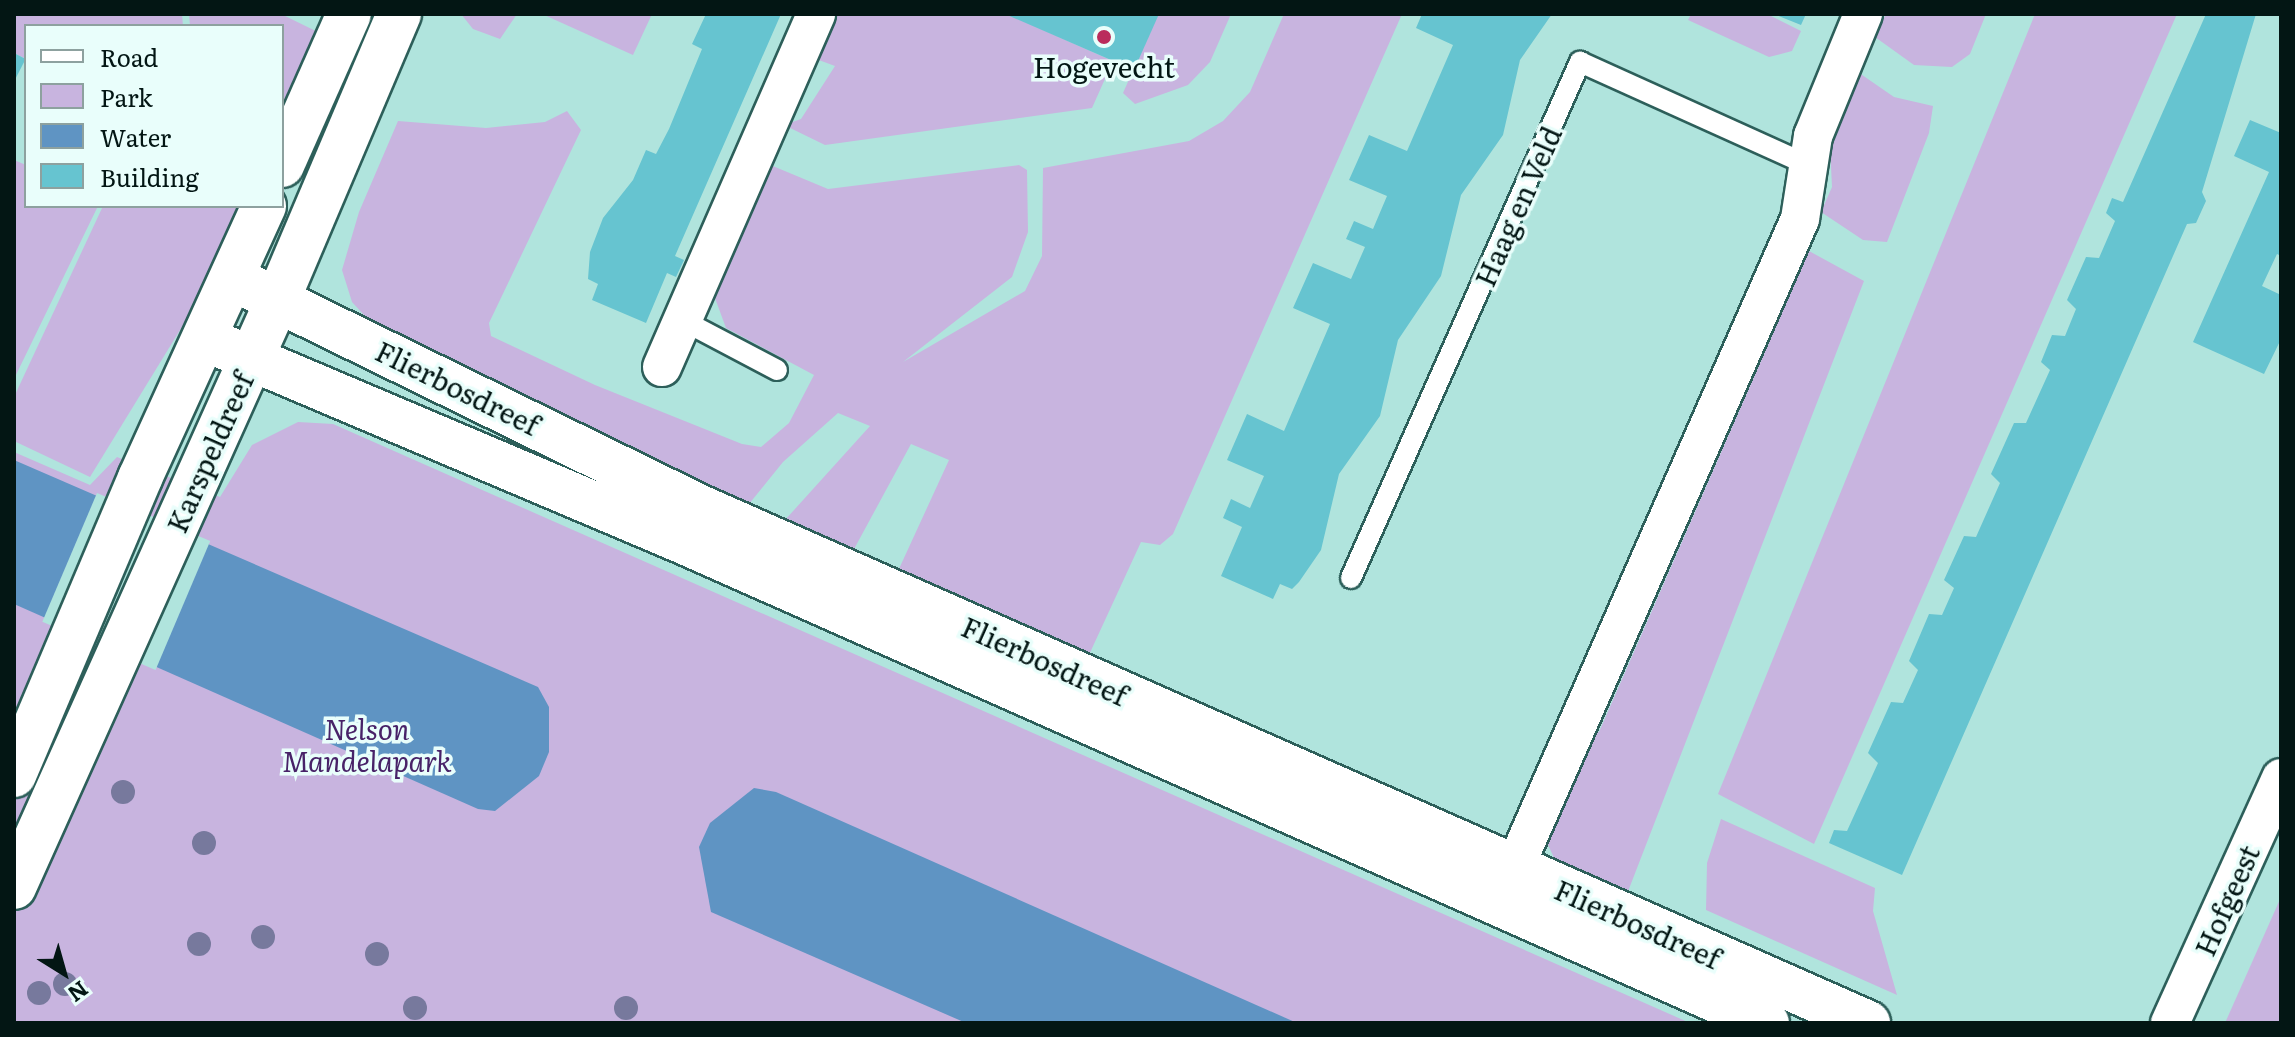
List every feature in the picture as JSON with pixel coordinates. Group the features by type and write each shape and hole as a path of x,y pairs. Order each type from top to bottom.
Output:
{"street":[{"path":"284,160 349,14"},
{"name":"Karspeldreef","path":"14,887 278,299 399,14"},
{"path":"662,367 816,14"},
{"path":"1506,886 1800,219 1808,165 1822,107 1863,14"},
{"name":"Karspeldreef","path":"21,760 140,478 263,208"},
{"name":"Flierbosdreef","path":"232,278 278,299 692,524 1676,962 1868,1023"},
{"name":"Flierbosdreef","path":"205,339 250,360 692,524"},
{"name":"Hofgeest","path":"2170,1023 2281,778"},
{"name":"Flierbosdreef","path":"1676,962 1767,1023"}],"lane":[{"name":"Haag en Veld","path":"1351,578 1580,62 1808,165"},
{"path":"684,321 777,370"}],"green space":[{"path":"14,14 182,14 183,24 24,24 24,58 14,53"},
{"path":"189,14 281,14 328,37 284,141 284,24 190,24"},
{"path":"461,14 517,14 500,39 473,29"},
{"path":"542,14 652,14 633,55"},
{"path":"835,14 1007,14 1113,61 1092,108 825,145 784,125 801,119 835,66 816,59"},
{"path":"1158,14 1231,14 1210,62 1188,85 1135,104 1123,93"},
{"path":"1284,14 1402,14 1173,534 1160,545 1141,542 1088,657 898,571 949,460 911,444 853,551 785,520 870,426 838,413 783,462 749,504 375,327 352,302 342,270 359,212 398,121 486,128 545,122 567,111 581,130 489,323 491,336 595,385 742,444 761,447 789,423 814,375 726,328 712,290 768,164 828,189 1019,165 1027,170 1028,232 1012,277 903,362 1025,291 1042,256 1043,168 1189,141 1223,121 1250,92"},
{"path":"1691,14 1767,14 1801,31 1792,51 1769,57 1688,20"},
{"path":"1886,14 1986,14 1970,54 1952,67 1914,65 1875,37"},
{"path":"2035,14 2177,14 1814,844 1718,794"},
{"path":"1852,68 1894,97 1933,106 1929,133 1887,242 1863,240 1821,212 1832,187 1829,126"},
{"path":"14,160 24,164 24,208 97,208 14,379"},
{"path":"102,208 255,208 90,477 14,441 14,397"},
{"path":"1809,251 1864,281 1627,894 1556,862 1548,845 1549,798 1572,721 1599,732"},
{"name":"Nelson Mandelapark","path":"298,422 333,424 1690,1023 14,1023 14,452 90,485 117,457 220,497 252,445"},
{"path":"1721,819 1875,888 1873,911 1897,995 1706,910 1707,863"},
{"path":"2281,897 2281,1023 2225,1023"}],"water":[{"path":"14,460 538,687 549,707 549,752 539,776 495,811 478,809 14,604"},
{"path":"754,788 776,792 1297,1023 966,1023 711,912 699,847 710,823"}],"pier":[{"path":"97,493 210,541 156,670 42,622"}],"building":[{"path":"706,14 781,14 675,256 684,260 676,277 667,273 646,323 592,300 598,284 588,279 590,252 603,218 633,180 646,150 656,154 669,129 702,49 692,44"},
{"name":"Hogevecht","path":"1005,14 1159,14 1134,70"},
{"path":"1422,14 1552,14 1520,60 1503,135 1461,195 1441,276 1398,340 1380,416 1339,474 1321,550 1299,582 1292,589 1280,584 1273,599 1221,576 1242,527 1223,518 1231,499 1250,508 1264,476 1227,460 1247,414 1284,431 1330,324 1293,308 1313,263 1351,279 1365,247 1346,239 1354,221 1373,229 1387,196 1349,180 1369,135 1407,151 1453,45 1416,28"},
{"path":"1774,14 1806,14 1801,25"},
{"path":"2206,14 2256,14 2202,192 2206,201 2196,223 2187,224 1902,875 1829,843 1834,830 1847,831 1878,763 1868,753 1891,702 1903,703 1918,670 1909,661 1929,614 1942,615 1954,588 1944,580 1964,536 1976,537 2000,483 1991,474 2014,423 2026,423 2050,370 2041,362 2052,335 2065,336 2076,309 2067,300 2086,257 2099,258 2115,221 2106,213 2112,198 2123,202"},
{"path":"14,53 24,58 24,62 14,82"},
{"path":"2250,120 2281,133 2281,256 2277,254 2262,286 2281,295 2281,339 2264,374 2193,342 2269,172 2234,156"}],"place":[{"name":"Hogevecht","path":"1104,37"}]}
